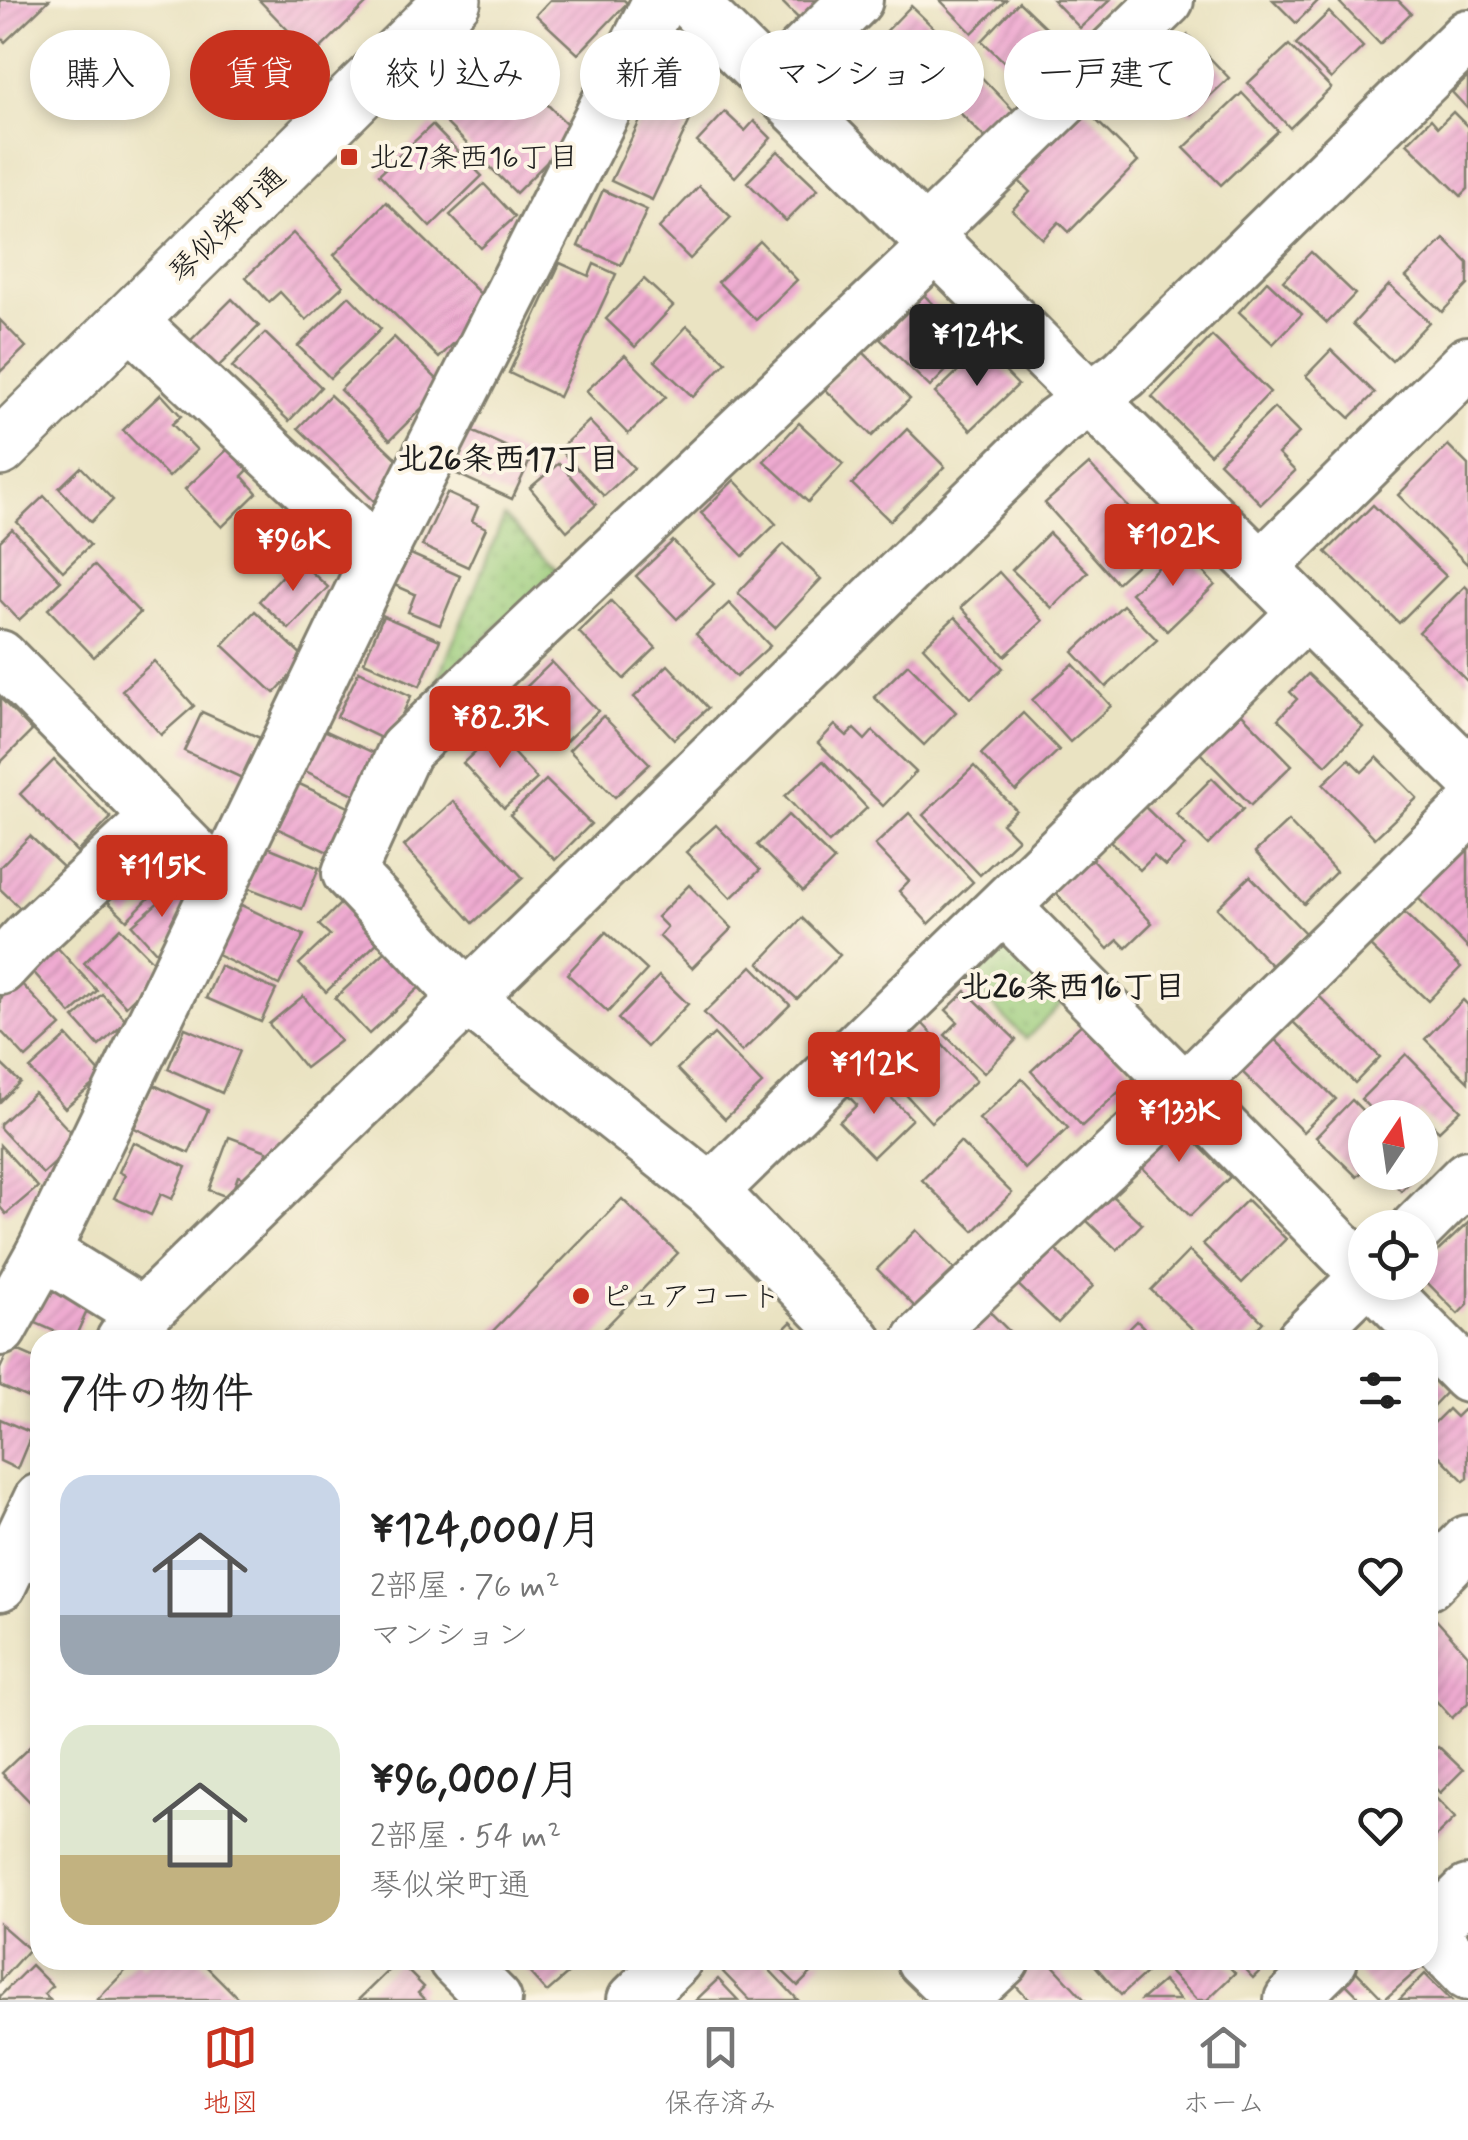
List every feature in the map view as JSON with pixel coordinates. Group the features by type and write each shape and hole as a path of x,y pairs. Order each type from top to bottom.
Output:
{"main road":[{"name":"琴似栄町通","path":"0,448 453,0"}],"street":[{"path":"0,1329 43,1252 379,556 660,0"},
{"path":"688,0 740,51"},
{"path":"826,30 856,0"},
{"path":"845,1330 711,1191 468,999 349,873 405,750 930,240 1167,0"},
{"path":"43,1252 133,1327 1042,437 1124,374 1468,36"},
{"path":"809,120 1306,612 1467,780 1185,1090 931,1330"},
{"path":"130,320 379,556"},
{"path":"1261,568 1468,364"},
{"path":"711,1191 1306,612"},
{"path":"0,657 222,882"},
{"path":"10,938 158,817"},
{"path":"1004,907 1348,1258"},
{"path":"1435,1210 1468,1177"},
{"path":"1313,1330 1348,1294"},
{"path":"1393,1300 1422,1330"},
{"path":"1438,1346 1468,1376"},
{"path":"0,1584 30,1521"},
{"path":"1438,1572 1468,1542"},
{"path":"1438,1922 1468,1892"},
{"path":"1438,1942 1468,1974"},
{"path":"465,1970 494,2000"},
{"path":"634,2000 665,1970"},
{"path":"933,1970 963,1999 993,1970"},
{"path":"1291,2000 1321,1970"}],"green space":[{"path":"504,517 557,570 436,684"},
{"path":"999,942 1063,1002 1026,1039 964,977"}],"building":[{"path":"0,0 49,0 5,42 0,37"},
{"path":"259,0 370,0 330,39 330,30 288,30"},
{"path":"550,0 627,3 601,30 580,30 578,54 560,37 560,30 552,30 536,15"},
{"path":"780,0 831,0 805,25"},
{"path":"940,0 1006,0 975,30 969,30"},
{"path":"1053,0 1110,0 1080,28"},
{"path":"1273,0 1319,0 1296,23"},
{"path":"1398,0 1411,13 1380,44 1340,3"},
{"path":"1019,2 1048,30 1004,30 1004,62 984,39"},
{"path":"911,6 936,30 888,30"},
{"path":"1329,12 1363,47 1331,79 1296,44"},
{"path":"1289,45 1331,88 1290,128 1248,83"},
{"path":"1214,62 1229,78 1214,92"},
{"path":"1468,77 1468,109 1452,92"},
{"path":"984,80 1004,101 1007,120 987,140 967,120 984,120"},
{"path":"1242,93 1278,131 1221,185 1184,148"},
{"path":"725,112 745,131 754,121 771,138 735,177 697,142"},
{"path":"1453,112 1468,127 1468,189 1461,196 1407,143 1431,119 1438,127"},
{"path":"560,117 576,133 516,193 443,120"},
{"path":"640,120 690,120 652,200 611,181"},
{"path":"1070,120 1096,120 1138,162 1069,232 1059,222 1043,239 1012,210 1030,192 1014,176"},
{"path":"432,125 482,176 430,227 379,174"},
{"path":"778,151 818,189 786,221 747,182"},
{"path":"484,184 515,217 481,248 450,215"},
{"path":"699,186 731,217 690,259 659,228"},
{"path":"603,190 647,210 621,265 578,246"},
{"path":"386,202 492,305 439,358 334,255"},
{"path":"293,233 343,286 306,320 280,292 269,302 246,277"},
{"path":"1444,239 1468,263 1468,285 1442,312 1406,277"},
{"path":"760,241 797,280 756,320 718,282"},
{"path":"1311,252 1355,294 1327,323 1283,281"},
{"path":"560,263 589,276 594,264 616,274 559,397 509,373"},
{"path":"644,279 673,306 635,347 606,319"},
{"path":"1267,281 1302,314 1273,344 1239,312"},
{"path":"1389,285 1429,322 1392,361 1353,324"},
{"path":"924,295 973,343 930,387 880,339"},
{"path":"349,296 381,329 330,378 298,346"},
{"path":"232,299 259,326 215,370 188,343"},
{"path":"0,320 26,347 0,372"},
{"path":"687,326 726,362 693,397 655,361"},
{"path":"265,333 321,387 289,421 232,367"},
{"path":"1212,336 1270,392 1210,454 1152,397"},
{"path":"394,337 444,386 390,440 340,390"},
{"path":"982,348 1018,385 971,430 935,393"},
{"path":"1331,350 1375,393 1350,418 1306,376"},
{"path":"862,351 910,399 872,436 824,388"},
{"path":"625,355 666,397 628,434 586,391"},
{"path":"161,394 181,416 172,424 197,450 169,477 123,430"},
{"path":"330,395 409,470 377,504 298,428"},
{"path":"1274,408 1299,433 1278,454 1295,471 1261,504 1219,462"},
{"path":"589,421 634,468 604,496 559,449"},
{"path":"799,423 843,464 808,502 764,461"},
{"path":"465,428 531,458 512,499 446,469"},
{"path":"907,429 945,467 890,521 852,484"},
{"path":"1448,445 1468,465 1468,565 1398,495"},
{"path":"231,446 251,467 242,476 257,493 222,527 185,489"},
{"path":"559,463 596,505 567,531 530,488"},
{"path":"1089,464 1161,543 1117,583 1045,503"},
{"path":"81,467 113,500 91,522 59,488"},
{"path":"734,480 776,524 743,556 701,513"},
{"path":"447,493 478,507 472,521 486,528 468,567 422,546"},
{"path":"44,496 90,545 63,571 17,522"},
{"path":"1373,505 1446,576 1399,623 1326,552"},
{"path":"12,529 61,581 19,620 0,600 0,541"},
{"path":"1049,533 1088,572 1052,608 1012,570"},
{"path":"673,541 714,584 677,619 636,576"},
{"path":"784,544 821,579 775,628 738,593"},
{"path":"1180,547 1215,585 1167,631 1131,593"},
{"path":"404,551 460,576 440,625 408,612 415,594 390,583"},
{"path":"297,559 328,587 289,629 259,601"},
{"path":"94,565 140,613 94,657 48,609"},
{"path":"999,572 1043,621 1005,656 961,607"},
{"path":"1465,586 1468,589 1468,682 1419,632"},
{"path":"611,601 656,648 624,679 579,632"},
{"path":"729,603 770,646 736,677 696,634"},
{"path":"1123,605 1157,640 1106,687 1073,652"},
{"path":"255,611 306,659 274,693 223,645"},
{"path":"383,616 440,640 420,686 364,662"},
{"path":"955,617 1003,668 971,698 923,647"},
{"path":"154,661 194,706 161,735 122,690"},
{"path":"552,662 598,711 563,744 517,696"},
{"path":"908,664 956,712 924,745 874,697"},
{"path":"1073,664 1111,706 1070,742 1032,700"},
{"path":"668,665 708,708 674,739 634,697"},
{"path":"359,671 411,696 389,742 337,717"},
{"path":"1308,674 1363,727 1326,765 1278,719 1297,699 1290,692"},
{"path":"0,698 32,731 0,763"},
{"path":"202,712 260,738 242,778 184,751"},
{"path":"1240,712 1292,765 1251,805 1199,752"},
{"path":"1023,713 1059,750 1016,791 981,754"},
{"path":"603,716 650,764 615,797 569,750"},
{"path":"835,725 847,736 854,729 865,740 873,731 916,772 883,806 818,743"},
{"path":"324,730 383,757 364,799 305,771"},
{"path":"495,733 537,779 504,808 463,763"},
{"path":"1377,757 1417,798 1375,838 1323,784 1349,759 1362,772"},
{"path":"54,760 111,818 77,852 20,794"},
{"path":"823,761 867,808 829,843 785,796"},
{"path":"974,766 1016,810 1002,823 1018,839 980,875 923,815"},
{"path":"1212,778 1243,809 1208,845 1176,814"},
{"path":"546,780 591,824 555,860 510,815"},
{"path":"293,781 351,808 330,853 272,826"},
{"path":"453,801 523,878 473,923 404,846"},
{"path":"1143,805 1185,846 1165,866 1154,856 1140,870 1109,840"},
{"path":"909,813 973,882 929,924 899,891 909,881 875,845"},
{"path":"788,815 834,860 803,891 757,845"},
{"path":"1288,821 1336,872 1304,904 1255,852"},
{"path":"716,825 760,870 731,898 686,852"},
{"path":"30,836 63,867 22,910 0,889 0,867"},
{"path":"1458,841 1468,851 1468,948 1410,890"},
{"path":"263,845 319,868 302,909 246,887"},
{"path":"149,853 171,876 127,920 104,898"},
{"path":"1088,855 1152,923 1126,948 1118,940 1108,949 1052,889"},
{"path":"1250,876 1305,933 1271,965 1217,908"},
{"path":"689,885 732,928 692,968 659,936 667,927 657,917"},
{"path":"176,887 190,902 175,916 185,927 156,952 132,925"},
{"path":"235,902 304,935 279,985 211,952"},
{"path":"342,902 380,940 326,992 299,964 330,935 319,925"},
{"path":"1401,910 1461,967 1428,1001 1368,944"},
{"path":"802,918 840,955 797,999 759,963"},
{"path":"120,928 162,971 126,1006 84,963"},
{"path":"606,932 647,970 608,1012 567,974"},
{"path":"55,945 97,991 71,1014 29,967"},
{"path":"387,950 421,986 369,1034 335,998"},
{"path":"220,966 276,990 261,1022 206,998"},
{"path":"752,966 790,1005 742,1052 704,1013"},
{"path":"659,976 688,1004 647,1047 618,1019"},
{"path":"19,981 61,1026 26,1058 0,1030 0,999"},
{"path":"966,991 1016,1040 984,1073 945,1035 958,1022 946,1010"},
{"path":"1315,992 1380,1057 1355,1083 1289,1018"},
{"path":"102,994 127,1021 99,1046 74,1018"},
{"path":"303,996 340,1041 305,1068 269,1024"},
{"path":"1463,1000 1468,1005 1468,1082 1425,1039"},
{"path":"1085,1021 1136,1076 1082,1126 1031,1071"},
{"path":"922,1023 976,1081 931,1122 877,1063"},
{"path":"185,1028 240,1051 222,1093 168,1069"},
{"path":"1264,1029 1336,1099 1303,1132 1232,1062"},
{"path":"714,1034 762,1084 725,1119 677,1069"},
{"path":"67,1036 103,1076 65,1108 30,1069"},
{"path":"1406,1054 1461,1110 1439,1131 1438,1100 1361,1099"},
{"path":"0,1063 20,1082 0,1102"},
{"path":"869,1075 912,1119 873,1157 839,1122 857,1105 847,1095"},
{"path":"1022,1079 1068,1128 1025,1169 979,1119"},
{"path":"154,1085 208,1110 189,1153 134,1128"},
{"path":"34,1093 79,1141 43,1174 0,1128"},
{"path":"1348,1104 1348,1168 1316,1137"},
{"path":"1168,1114 1230,1177 1190,1216 1128,1153"},
{"path":"229,1137 267,1151 255,1183 238,1176 230,1198 209,1190"},
{"path":"133,1142 186,1167 172,1199 161,1194 151,1215 114,1198 125,1175 119,1172"},
{"path":"960,1142 1012,1193 974,1231 922,1180"},
{"path":"0,1145 38,1187 6,1214 0,1207"},
{"path":"1110,1194 1142,1224 1117,1250 1085,1219"},
{"name":"ピュアコート","path":"622,1199 678,1253 603,1330 494,1330"},
{"path":"1247,1200 1286,1239 1242,1283 1203,1244"},
{"path":"1468,1223 1468,1304 1458,1314 1438,1293 1438,1251"},
{"path":"916,1230 954,1269 915,1307 877,1269"},
{"path":"1047,1242 1093,1286 1058,1323 1011,1278"},
{"path":"1189,1251 1263,1322 1255,1330 1193,1330 1151,1290"},
{"path":"51,1273 95,1293 78,1330 52,1330 29,1320"},
{"path":"982,1304 1008,1330 955,1330"},
{"path":"1137,1321 1146,1330 1128,1330"},
{"path":"791,1322 799,1330 783,1330"},
{"path":"10,1347 30,1356 30,1399 0,1386 0,1369"},
{"path":"1438,1378 1449,1389 1438,1401"},
{"path":"1448,1409 1456,1417 1463,1410 1468,1415 1468,1478 1464,1481 1438,1454 1438,1419"},
{"path":"0,1419 30,1432 30,1438 17,1469 0,1461"},
{"path":"1438,1622 1468,1655 1468,1703 1452,1718 1438,1703"},
{"path":"30,1746 30,1802 2,1773"},
{"path":"1438,1746 1463,1770 1438,1791"},
{"path":"1438,1800 1455,1818 1438,1834"},
{"path":"0,1924 29,1949 0,1981"},
{"path":"30,1966 52,1986 44,1994 50,2000 0,2000"},
{"path":"126,1970 210,1970 240,2000 97,2000"},
{"path":"389,1970 407,1970 424,1987 418,1993 425,2000 358,2000"},
{"path":"527,1970 572,1970 547,1992"},
{"path":"770,1970 798,2000 750,2000 723,1972"},
{"path":"781,1970 814,1970 798,1986"},
{"path":"1027,1970 1057,1970 1085,2000 1029,2000 1013,1983"},
{"path":"1099,1970 1145,1970 1147,1972 1121,1995"},
{"path":"1355,1970 1418,1970 1384,2000"},
{"path":"1170,1973 1235,1973 1207,2000 1197,2000"},
{"path":"1425,1974 1451,2000 1399,2000"},
{"path":"718,1979 738,2000 696,2000"},
{"path":"1163,1981 1180,2000 1141,2000"},
{"path":"1346,1984 1362,2000 1329,2000"}],"place":[{"name":"北27条西16丁目","path":"349,157"},
{"name":"ピュアコート","path":"581,1296"}],"district":[{"name":"北26条西17丁目","path":"508,458"},
{"name":"北26条西16丁目","path":"1073,986"}]}
